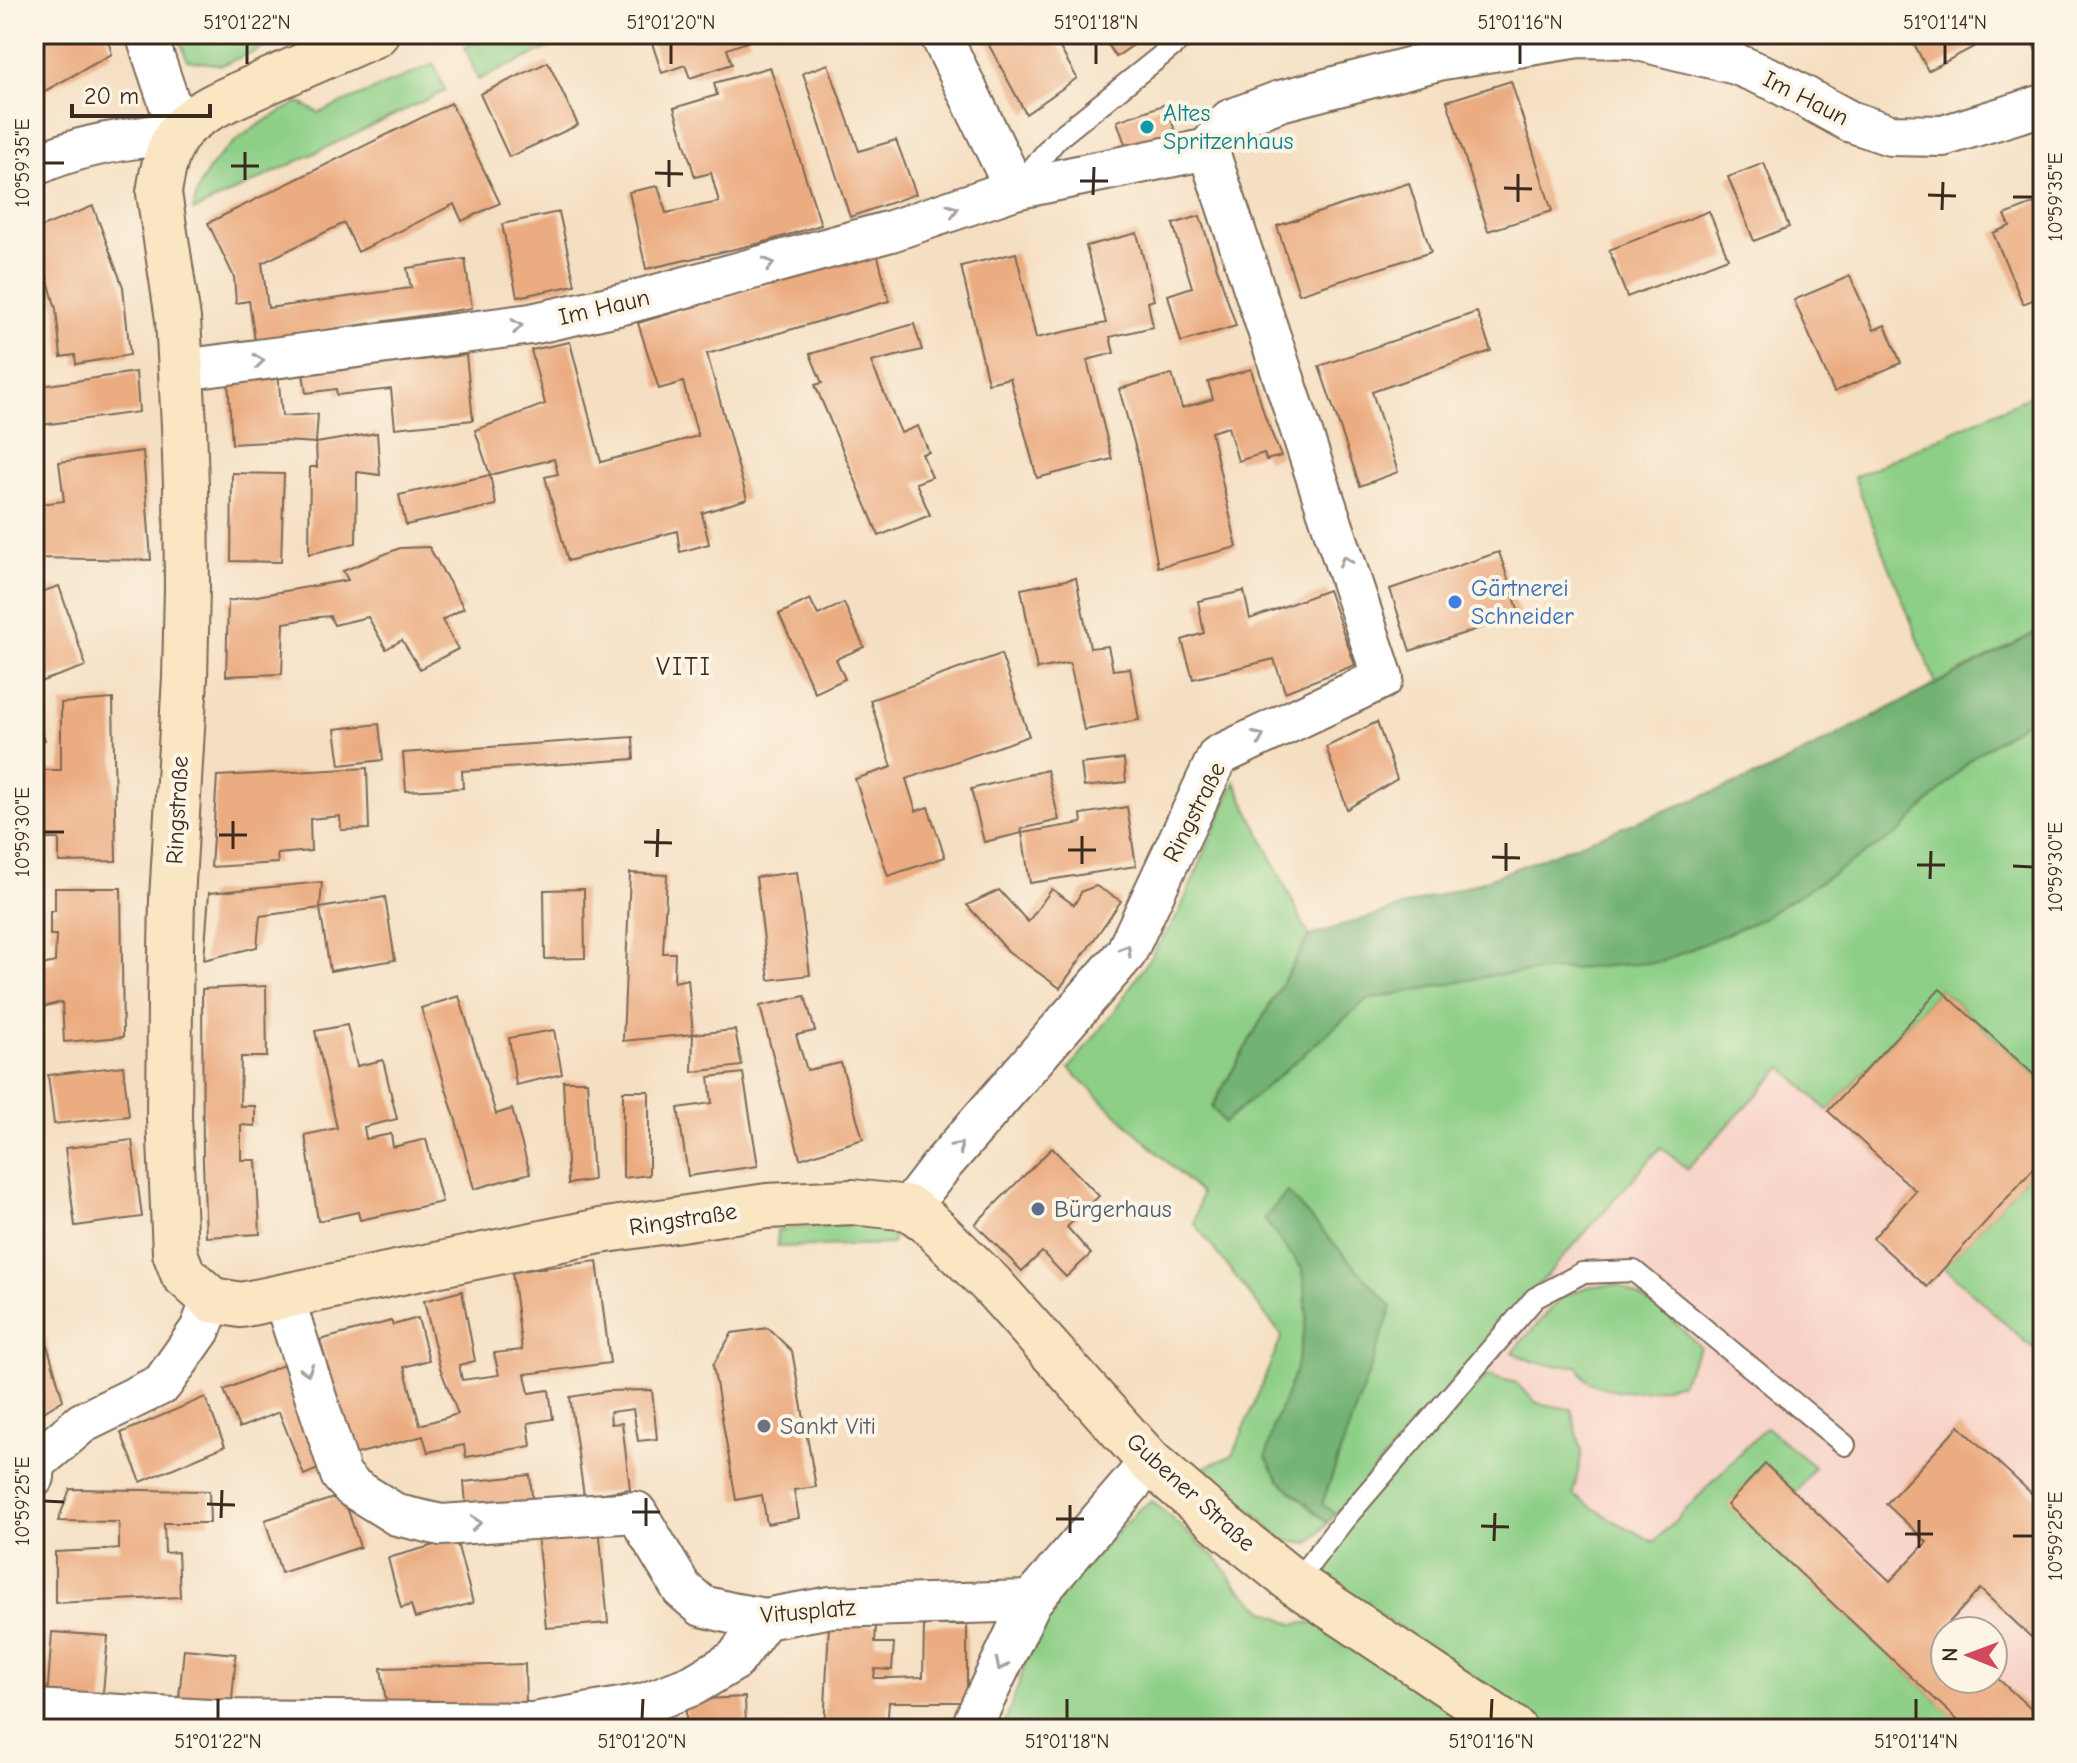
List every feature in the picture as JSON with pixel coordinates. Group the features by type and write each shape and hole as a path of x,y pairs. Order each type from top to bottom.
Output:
{"street":[{"path":"146,34 179,132"},
{"path":"34,166 53,156 109,142 179,132 190,121 229,100 376,34"},
{"path":"940,34 1015,189 1208,149"},
{"name":"Im Haun","path":"1208,149 1230,120 1280,101 1443,59 1579,37 1630,38 1736,64 1774,80 1849,121 1890,135 1943,136 2043,105"},
{"name":"Ringstraße","path":"179,132 164,164 159,193 182,370 187,586 185,678 172,899 169,1117 175,1253 183,1274 212,1300 241,1305 600,1231 767,1206 852,1202 909,1208 942,1165 1126,953 1218,756 1383,678 1208,149"},
{"name":"Im Haun","path":"182,370 531,324 627,303 891,231 1015,189"},
{"name":"Gubener Straße","path":"909,1208 927,1221 991,1284 1150,1462 1225,1527 1295,1583 1514,1729"},
{"name":"Vitusplatz","path":"283,1296 341,1475 352,1487 397,1515 441,1525 636,1512 682,1589 702,1606 765,1619 831,1607 1031,1601"},
{"path":"34,1477 34,1463 82,1423 162,1384 200,1330 212,1300"},
{"path":"972,1729 1031,1601 1150,1462"},
{"path":"34,1710 209,1720 533,1723 644,1704 693,1685 735,1660 765,1619"}],"lane":[{"path":"1015,189 1057,139 1188,34"},
{"path":"1295,1583 1344,1520 1535,1298 1582,1273 1634,1271 1845,1445"}],"shaded area":[{"path":"2043,725 2043,1729 1929,1695 2009,1695 2009,1615 1929,1615 1929,1695 1344,1520 1322,1504"}],"green space":[{"path":"178,34 297,34 222,65 187,60"},
{"path":"496,34 579,34 478,80 465,47"},
{"path":"434,64 445,91 193,211 206,173 231,144 247,132 299,102 319,113"},
{"path":"2043,390 2043,629 1936,684 1854,477"},
{"path":"2043,629 2043,718 2036,715 1973,757 1900,832 1759,920 1661,962 1494,975 1366,1000 1224,1123 1212,1107 1309,936 1480,882 1766,772"},
{"path":"2036,715 2043,718 2043,1083 1940,989 1828,1111 1783,1067 1687,1169 1661,1147 1335,1514 1322,1504 1392,1307 1264,1219 1303,1270 1307,1317 1295,1372 1273,1427 1279,1480 1328,1523 1310,1543 1283,1540 1205,1467 1233,1455 1282,1336 1194,1223 1201,1194 1069,1069 1116,1009 1178,915 1235,782 1309,936 1212,1106 1224,1123 1366,1000 1494,975 1899,832 1973,757"},
{"path":"2043,1158 2043,1355 1944,1267"},
{"path":"1287,1192 1392,1307 1322,1504 1335,1514 1328,1523 1279,1480 1266,1457 1273,1427 1295,1372 1307,1317 1303,1270 1264,1219"},
{"path":"836,1224 866,1226 894,1233 892,1244 778,1247 777,1230"},
{"path":"1619,1285 1663,1311 1700,1347 1681,1383 1646,1390 1611,1390 1588,1381 1578,1366 1544,1364 1512,1352 1563,1296 1590,1286"},
{"path":"1488,1375 1516,1383 1537,1403 1571,1409 1582,1452 1573,1495 1654,1542 1766,1427 1814,1467 1796,1493 1765,1464 1728,1505 1967,1729 1548,1729 1326,1578 1338,1530"},
{"path":"1152,1501 1220,1562 1236,1585 1265,1611 1294,1624 1318,1622 1477,1729 1003,1729 1043,1613 1139,1509"}],"building":[{"path":"34,34 106,34 112,54 34,97"},
{"path":"649,34 747,34 750,41 727,49 732,64 690,78 685,65 662,73"},
{"path":"983,34 1052,34 1077,78 1026,114"},
{"path":"1101,34 1149,34 1116,57"},
{"path":"1799,34 1860,34 1859,44"},
{"path":"1909,34 1976,34 1981,43 1928,71"},
{"path":"2028,34 2043,34 2043,65"},
{"path":"548,62 578,125 509,157 480,94"},
{"path":"828,64 859,151 896,140 916,194 850,217 803,73"},
{"path":"770,67 821,225 761,243 646,269 629,192 658,186 666,213 719,202 711,173 695,177 674,108 717,95 714,83"},
{"path":"1511,81 1552,211 1488,231 1447,101"},
{"path":"451,103 500,203 462,221 454,204 358,252 344,223 262,263 268,308 411,288 407,268 465,259 472,308 255,341 249,301 236,303 234,277 208,223"},
{"name":"Altes Spritzenhaus","path":"1166,104 1176,134 1127,150 1117,121"},
{"path":"1764,163 1789,227 1754,241 1728,177"},
{"path":"1409,183 1431,252 1299,294 1277,226"},
{"path":"2043,200 2043,306 2032,300 2023,304 1993,233 2010,226 2005,215"},
{"path":"93,206 123,287 130,355 76,364 75,355 61,357 56,309 34,230"},
{"path":"1709,211 1728,258 1627,297 1609,250"},
{"path":"559,212 575,285 517,297 502,224"},
{"path":"1200,216 1236,326 1181,342 1168,295 1192,287 1173,224"},
{"path":"1137,233 1154,300 1148,302 1153,327 1110,337 1114,353 1087,360 1112,459 1037,478 1010,378 988,383 961,266 1016,253 1036,338 1106,323 1086,246"},
{"path":"877,252 889,301 707,354 747,499 702,513 709,544 680,552 677,531 568,561 545,477 558,474 554,459 490,475 475,430 545,404 531,350 570,342 601,462 698,436 683,382 659,389 638,323"},
{"path":"1850,276 1874,330 1885,325 1901,363 1834,392 1794,300"},
{"path":"1477,312 1491,351 1372,392 1398,472 1360,486 1319,366"},
{"path":"914,324 922,350 871,362 901,433 918,426 929,452 922,454 932,477 916,483 930,515 879,536 815,385 822,383 810,354"},
{"path":"466,355 473,420 395,428 391,389 337,395 336,389 306,393 303,373"},
{"path":"1251,369 1265,417 1281,456 1266,460 1264,453 1238,461 1228,427 1211,432 1237,547 1158,567 1137,453 1119,389 1172,374 1182,408 1213,399 1208,382"},
{"path":"136,372 139,412 34,426 34,387"},
{"path":"278,373 282,416 318,414 316,443 232,444 228,379"},
{"path":"377,433 380,475 357,472 356,543 309,554 310,467 317,467 316,443"},
{"path":"143,451 151,560 34,558 34,505 64,501 59,462"},
{"path":"232,473 284,474 281,562 231,561"},
{"path":"490,475 496,505 406,525 399,495"},
{"path":"429,547 464,608 442,620 458,649 420,669 402,640 386,649 368,617 334,625 330,616 319,617 284,623 282,674 226,676 228,601 348,580 343,571 400,548"},
{"name":"Gärtnerei Schneider","path":"1499,552 1520,615 1410,651 1390,589"},
{"path":"1076,578 1090,648 1108,646 1113,670 1130,668 1139,720 1084,730 1070,663 1037,669 1021,589"},
{"path":"34,581 41,592 59,586 86,666 34,684"},
{"path":"1328,590 1355,665 1285,692 1274,659 1193,679 1182,640 1204,633 1198,601 1244,591 1250,619"},
{"path":"810,599 818,615 844,603 864,647 836,659 845,679 815,693 779,614"},
{"path":"1001,654 1029,736 906,779 916,811 928,807 945,857 888,876 855,779 892,767 870,700"},
{"path":"113,699 116,861 59,862 59,839 40,839 40,794 34,794 34,755 40,770 61,770 61,703"},
{"path":"34,710 45,740 34,744"},
{"path":"1377,722 1397,779 1347,809 1326,747"},
{"path":"379,724 383,760 340,765 335,729"},
{"path":"633,737 634,759 462,771 463,788 406,791 403,753"},
{"path":"1124,759 1126,782 1084,787 1081,764"},
{"path":"367,768 369,829 341,830 340,816 310,819 311,851 277,854 278,863 211,867 217,776"},
{"path":"1047,770 1059,820 984,842 971,789"},
{"path":"1127,807 1136,866 1030,883 1022,833 1082,823 1081,814"},
{"path":"797,872 810,975 769,980 756,877"},
{"path":"630,873 667,875 663,953 675,953 674,982 688,979 693,1034 623,1041"},
{"path":"322,882 320,908 260,916 257,947 204,960 209,893"},
{"path":"1096,886 1121,901 1060,988 1008,951 967,905 999,890 1028,922 1052,889 1074,905 1082,891"},
{"path":"55,888 121,888 123,1037 64,1042 62,1002 34,1009 34,967 55,962 56,935 50,935 50,911 55,911"},
{"path":"584,889 585,958 545,959 544,890"},
{"path":"385,897 395,960 330,971 320,908"},
{"path":"266,986 267,1057 241,1057 240,1106 255,1106 255,1126 241,1125 241,1160 256,1160 260,1234 206,1237 202,989"},
{"path":"1940,989 2043,1083 2043,1158 1927,1287 1873,1238 1916,1191 1828,1111"},
{"path":"459,996 496,1114 512,1109 530,1173 474,1189 421,1008"},
{"path":"805,996 815,1031 796,1035 807,1070 841,1063 863,1139 800,1159 760,1006"},
{"path":"347,1025 357,1066 383,1060 397,1119 364,1127 366,1139 391,1134 393,1147 426,1139 442,1202 360,1220 358,1212 318,1221 305,1135 337,1128 315,1031"},
{"path":"554,1030 562,1074 516,1085 509,1038"},
{"path":"735,1030 742,1066 692,1072 693,1034"},
{"path":"123,1066 129,1116 54,1124 48,1075"},
{"path":"743,1073 758,1166 688,1176 678,1108 712,1103 709,1077"},
{"path":"563,1081 587,1081 593,1180 568,1184"},
{"path":"623,1091 649,1091 649,1175 623,1178"},
{"path":"132,1140 142,1217 75,1226 65,1148"},
{"path":"1052,1148 1099,1196 1067,1227 1091,1254 1066,1277 1042,1252 1022,1271 975,1224"},
{"path":"597,1261 610,1363 525,1374 529,1393 549,1390 553,1419 528,1423 531,1446 466,1457 464,1445 428,1452 423,1436 353,1455 320,1340 391,1321 393,1325 418,1318 429,1360 404,1367 420,1425 458,1414 440,1368 424,1301 462,1291 475,1361 459,1365 462,1380 499,1375 494,1353 522,1350 512,1272"},
{"path":"34,1290 40,1320 63,1400 34,1418"},
{"name":"Sankt Viti","path":"768,1328 792,1351 816,1487 794,1490 799,1518 767,1524 762,1495 736,1500 713,1365 732,1333"},
{"path":"290,1362 330,1464 304,1475 279,1412 239,1428 224,1390"},
{"path":"652,1390 657,1439 638,1441 633,1409 610,1412 611,1424 622,1423 630,1489 584,1496 570,1397 607,1391"},
{"path":"205,1397 225,1446 141,1482 121,1433"},
{"path":"1959,1426 2043,1504 2043,1623 2031,1637 1980,1589 1956,1615 1929,1615 1929,1694 1727,1505 1765,1464 1890,1581 1927,1542 1886,1504"},
{"path":"530,1475 533,1507 467,1515 464,1482"},
{"path":"70,1489 209,1491 210,1523 164,1523 165,1553 178,1552 180,1597 55,1603 55,1552 119,1549 119,1522 58,1521"},
{"path":"343,1495 360,1547 281,1573 265,1520"},
{"path":"599,1526 608,1623 546,1628 537,1532"},
{"path":"456,1539 473,1603 415,1618 411,1605 401,1608 388,1558"},
{"path":"829,1624 876,1626 875,1643 894,1643 892,1670 875,1669 874,1678 923,1677 924,1625 967,1625 967,1702 889,1702 887,1729 824,1729"},
{"path":"52,1632 108,1636 102,1704 47,1699"},
{"path":"184,1649 236,1654 231,1711 178,1707"},
{"path":"525,1664 526,1705 387,1709 381,1668"},
{"path":"2009,1689 2043,1720 2043,1729 1967,1729 1931,1695 2009,1695"},
{"path":"745,1697 746,1729 686,1729 686,1700"}],"place":[{"name":"Altes Spritzenhaus","path":"1147,127"},
{"name":"Gärtnerei Schneider","path":"1455,602"},
{"name":"Bürgerhaus","path":"1038,1209"},
{"name":"Sankt Viti","path":"764,1426"}],"district":[{"name":"VITI","path":"684,667"}]}
